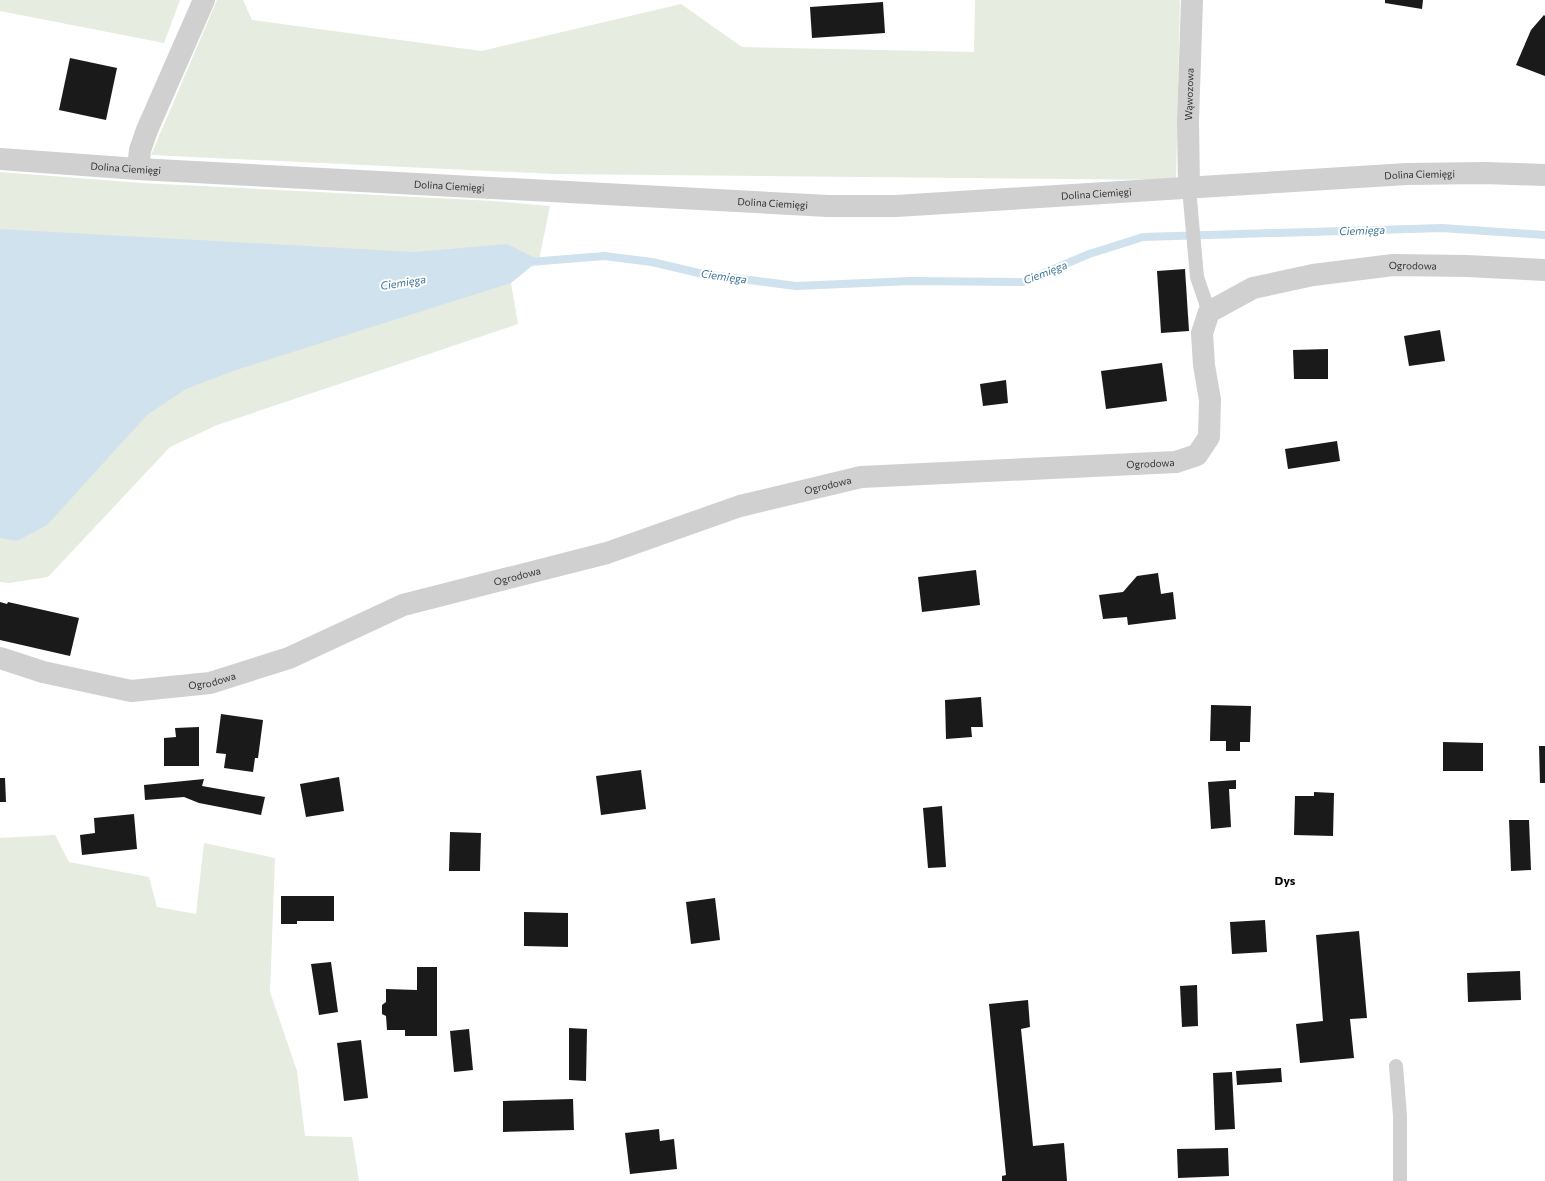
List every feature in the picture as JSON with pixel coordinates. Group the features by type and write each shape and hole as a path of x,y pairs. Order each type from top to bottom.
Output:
{"street":[{"path":"138,169 140,150 147,130 204,0"},
{"name":"Wąwozowa","path":"1189,188 1188,121 1192,0"},
{"name":"Dolina Ciemięgi","path":"0,159 138,169 828,206 896,206 1415,174 1484,173 1545,175"},
{"name":"Ogrodowa","path":"0,658 43,672 131,691 210,683 289,658 403,605 607,553 740,506 861,478 1176,462 1198,455 1209,437 1210,400 1204,365 1202,333 1209,312 1254,288 1313,275 1393,265 1467,266 1545,270"}],"lane":[{"path":"1189,188 1197,277 1209,312"},
{"path":"1396,1066 1400,1116 1400,1181"}],"shaded area":[{"path":"0,0 180,0 164,43 0,11"},
{"path":"217,0 243,0 252,20 481,51 681,4 742,47 974,52 975,0 1180,0 1176,180 554,174 151,155"},
{"path":"0,172 141,183 494,201 550,206 539,260 511,283 518,324 217,425 170,447 48,577 9,583 0,582"},
{"path":"55,835 69,862 149,877 157,907 196,914 204,843 275,858 270,992 297,1071 305,1136 352,1137 359,1181 0,1181 0,838"}],"water":[{"path":"0,229 414,252 507,244 539,260 511,283 233,371 186,389 147,415 47,525 17,541 0,538"}],"building":[{"path":"1385,0 1423,0 1422,9 1385,3"},
{"path":"883,2 885,33 812,38 810,7"},
{"path":"1544,15 1545,76 1516,65 1531,30"},
{"path":"70,58 117,68 106,120 59,110"},
{"path":"1185,269 1189,331 1161,333 1157,271"},
{"path":"1440,330 1445,361 1409,366 1404,336"},
{"path":"1328,349 1328,379 1294,379 1293,350"},
{"path":"1162,363 1167,401 1106,409 1101,371"},
{"path":"1006,380 1008,403 983,406 980,384"},
{"path":"1337,441 1340,461 1288,469 1285,449"},
{"path":"976,570 980,605 922,612 918,577"},
{"path":"1158,573 1161,594 1173,592 1176,619 1128,625 1127,617 1103,619 1099,595 1123,592 1137,576"},
{"path":"0,602 7,604 8,602 79,618 70,656 0,640"},
{"path":"981,697 983,727 971,727 972,737 946,739 945,700"},
{"path":"1211,705 1251,706 1250,742 1240,742 1240,751 1226,751 1226,741 1210,741"},
{"path":"221,714 263,720 258,758 255,758 253,772 224,768 226,754 216,753"},
{"path":"199,727 199,766 164,766 164,738 176,737 175,728"},
{"path":"1443,742 1483,743 1483,771 1443,771"},
{"path":"1539,746 1545,746 1545,783 1540,783"},
{"path":"641,770 646,809 601,815 596,776"},
{"path":"339,777 344,811 306,817 300,784"},
{"path":"0,778 5,778 6,802 0,802"},
{"path":"204,779 202,786 265,797 261,815 199,803 184,797 145,800 144,785"},
{"path":"1236,780 1236,789 1229,789 1231,827 1211,829 1208,782"},
{"path":"1314,792 1334,793 1333,836 1294,835 1295,796 1314,796"},
{"path":"942,806 946,867 928,868 923,808"},
{"path":"134,814 137,849 82,855 80,835 95,833 94,818"},
{"path":"1509,820 1529,820 1531,870 1511,871"},
{"path":"450,832 481,833 480,871 449,871"},
{"path":"281,896 334,896 334,921 297,921 297,924 281,924"},
{"path":"715,898 720,940 691,944 686,902"},
{"path":"524,912 568,913 568,947 524,946"},
{"path":"1265,920 1267,952 1232,954 1230,922"},
{"path":"1359,931 1367,1018 1350,1019 1354,1058 1300,1063 1296,1024 1323,1021 1316,935"},
{"path":"331,962 338,1012 319,1015 311,964"},
{"path":"417,967 437,967 437,1036 405,1036 405,1030 387,1030 386,1016 382,1014 382,1005 386,1002 386,989 417,990"},
{"path":"1520,971 1521,1000 1468,1002 1467,973"},
{"path":"1197,985 1198,1026 1182,1027 1180,986"},
{"path":"1028,1000 1030,1027 1021,1029 1033,1146 1064,1143 1067,1181 1002,1181 1002,1176 1006,1175 989,1004"},
{"path":"569,1028 587,1029 586,1081 569,1080"},
{"path":"469,1029 473,1070 454,1072 450,1031"},
{"path":"361,1040 368,1098 344,1101 337,1043"},
{"path":"1281,1068 1282,1082 1237,1085 1236,1071"},
{"path":"1232,1072 1235,1129 1215,1130 1213,1073"},
{"path":"573,1099 574,1130 503,1132 503,1101"},
{"path":"659,1129 660,1141 674,1139 677,1169 630,1174 625,1133"},
{"path":"1228,1148 1229,1176 1178,1178 1177,1149"}],"waterway":[{"name":"Ciemięga","path":"530,262 604,256 652,262 703,274 796,286 911,281 1023,282 1089,254 1143,237 1442,228 1545,235"}],"district":[{"name":"Dys","path":"1285,880"}]}
